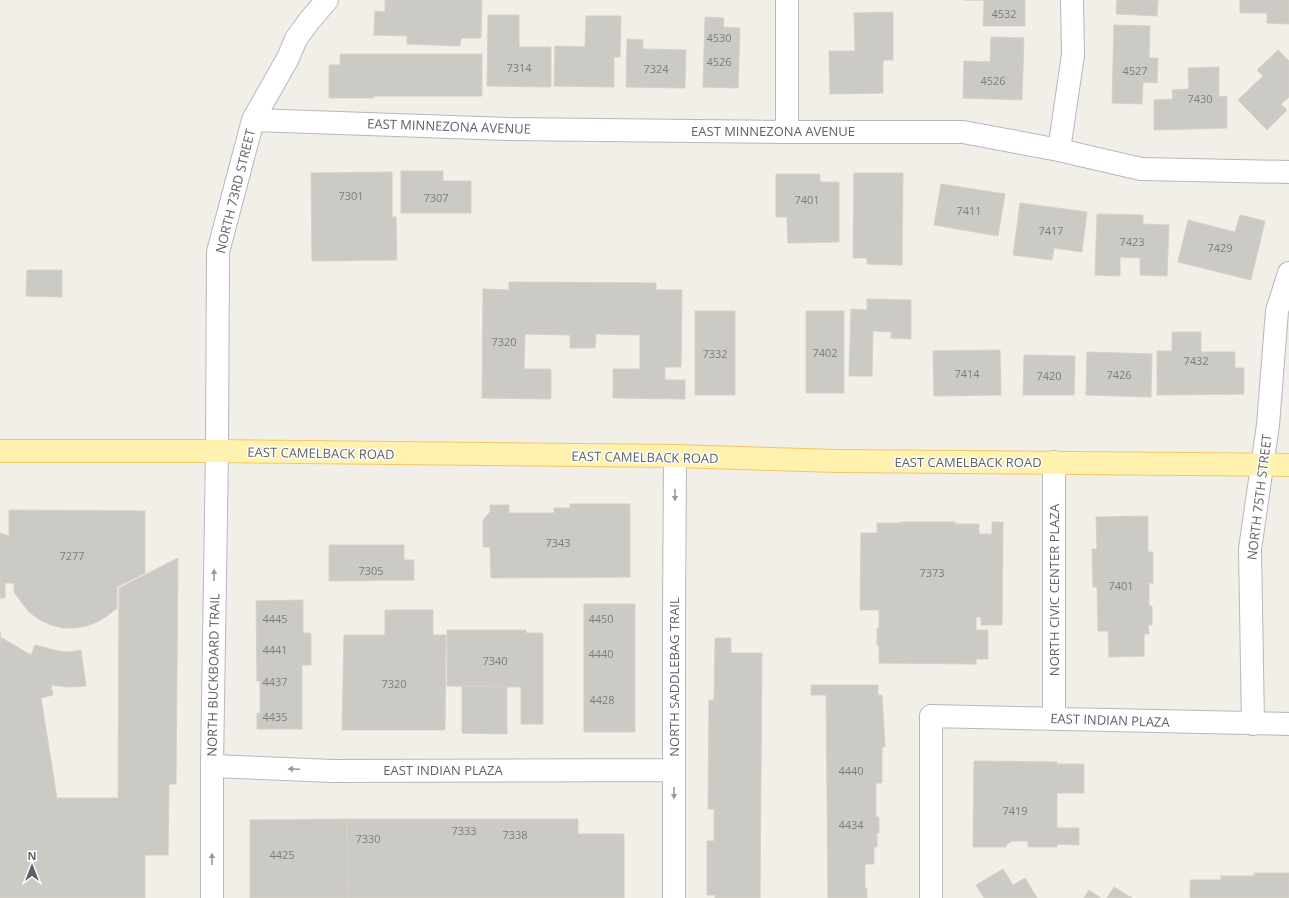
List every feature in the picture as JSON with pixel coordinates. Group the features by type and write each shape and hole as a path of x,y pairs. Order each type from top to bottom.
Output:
{"main road":[{"name":"EAST CAMELBACK ROAD","path":"0,452 217,451 675,456 838,461 1289,465"}],"street":[{"name":"NORTH 73RD STREET","path":"217,451 218,252 253,120 288,58 296,39 327,0"},
{"path":"787,0 787,132"},
{"path":"1059,150 1073,55 1072,0"},
{"name":"EAST MINNEZONA AVENUE","path":"253,120 508,129 963,132 1059,150 1141,169 1289,172"},
{"name":"NORTH 75TH STREET","path":"1252,724 1250,549 1268,425 1277,311 1289,273"},
{"name":"NORTH BUCKBOARD TRAIL","path":"212,898 212,766 217,451"},
{"name":"NORTH SADDLEBAG TRAIL","path":"674,898 675,456"},
{"name":"NORTH CIVIC CENTER PLAZA","path":"1054,462 1054,718"},
{"name":"EAST INDIAN PLAZA","path":"931,898 931,716 1289,724"},
{"name":"EAST INDIAN PLAZA","path":"212,766 333,771 674,770"}],"building":[{"path":"385,0 482,0 481,38 461,38 460,46 407,44 407,36 374,35 375,11 385,12"},
{"path":"984,0 1025,0 1025,26 983,26"},
{"path":"1117,0 1158,0 1157,16 1116,14"},
{"path":"1240,0 1289,0 1289,24 1267,23 1267,13 1240,13"},
{"path":"893,12 893,60 883,60 883,93 830,94 829,51 855,51 854,13"},
{"path":"488,15 519,15 519,47 551,47 551,87 487,86"},
{"path":"586,16 621,16 620,57 614,57 614,87 554,86 555,46 585,47"},
{"path":"705,17 724,18 723,27 740,28 738,88 703,87"},
{"path":"1114,25 1150,26 1149,58 1158,58 1157,83 1143,82 1142,104 1112,103"},
{"path":"991,37 1024,38 1022,100 963,98 964,61 990,62"},
{"path":"627,39 643,40 643,49 686,50 685,88 626,87"},
{"path":"1278,50 1289,61 1289,97 1281,104 1287,110 1267,130 1238,100 1263,76 1257,70"},
{"path":"340,54 482,54 482,96 374,96 374,98 329,98 329,65 340,65"},
{"path":"1219,67 1219,97 1227,96 1227,128 1154,130 1154,100 1173,99 1172,90 1189,89 1188,68"},
{"path":"401,171 443,171 443,181 471,181 471,213 401,213"},
{"path":"392,172 392,217 396,217 397,260 312,261 311,173"},
{"path":"854,173 903,173 902,265 867,264 867,258 853,258"},
{"path":"776,174 820,174 820,182 839,182 839,242 788,243 787,217 776,217"},
{"path":"941,184 1005,194 998,236 934,225"},
{"path":"1020,203 1087,212 1082,252 1054,248 1052,260 1013,255"},
{"path":"1097,214 1143,215 1143,224 1169,225 1167,276 1140,275 1140,258 1120,257 1120,276 1095,275"},
{"path":"1240,215 1265,221 1251,280 1178,262 1188,220 1235,232"},
{"path":"27,270 62,270 62,297 26,296"},
{"path":"509,282 656,283 656,290 682,290 681,367 665,367 665,380 685,380 685,399 613,398 613,369 640,369 640,335 596,334 595,348 570,348 570,335 525,334 524,369 551,369 551,399 482,398 483,289 509,290"},
{"path":"867,299 911,300 911,339 891,338 891,332 873,331 872,376 849,376 851,309 867,310"},
{"path":"695,311 735,311 735,395 695,395"},
{"path":"806,311 844,311 844,393 806,393"},
{"path":"1172,332 1201,332 1201,352 1235,352 1235,368 1244,368 1244,394 1157,395 1157,351 1172,351"},
{"path":"1000,350 1001,395 934,396 933,351"},
{"path":"1087,352 1152,354 1151,397 1086,395"},
{"path":"1024,355 1075,356 1074,395 1023,395"},
{"path":"570,504 630,504 630,577 491,578 490,547 483,547 483,520 490,512 490,505 509,505 509,513 554,513 554,508 570,508"},
{"path":"9,510 145,511 145,573 117,587 117,608 97,622 86,626 63,628 40,620 30,613 14,592 14,583 5,583 5,598 0,598 0,533 9,536"},
{"path":"1148,516 1148,552 1153,552 1153,584 1149,582 1149,606 1152,606 1152,625 1148,625 1149,634 1144,634 1144,656 1109,657 1108,631 1098,631 1097,587 1093,587 1092,549 1097,549 1096,517"},
{"path":"955,522 955,524 979,524 979,534 992,534 992,522 1003,522 1002,625 981,625 981,617 976,617 976,630 988,630 988,659 976,659 976,664 879,663 877,628 879,628 879,610 860,610 861,533 877,533 877,523"},
{"path":"329,545 404,545 404,560 414,560 414,580 329,581"},
{"path":"178,558 176,784 169,784 168,855 145,855 145,898 0,898 0,637 31,655 35,645 58,651 69,652 81,650 86,686 68,687 51,685 53,695 41,698 57,798 118,798 119,588"},
{"path":"303,600 303,633 311,633 311,665 302,665 302,729 257,729 257,713 260,713 260,681 257,681 256,601"},
{"path":"584,604 635,604 635,732 584,732"},
{"path":"385,610 433,610 433,635 446,635 445,730 342,730 344,635 385,635"},
{"path":"447,630 526,630 526,633 543,633 543,724 521,724 521,687 447,686"},
{"path":"715,638 731,638 731,653 762,653 760,898 715,898 715,895 707,895 707,841 714,841 714,809 708,809 709,700 714,700"},
{"path":"811,685 878,685 878,695 882,695 885,747 882,747 882,783 876,783 876,817 879,817 879,833 877,833 877,847 874,847 874,864 865,864 865,888 867,888 867,898 828,898 826,695 811,695"},
{"path":"462,686 507,686 507,734 462,733"},
{"path":"974,761 1057,762 1057,764 1084,764 1084,793 1057,793 1057,828 1079,828 1079,845 1057,844 1057,847 1028,847 1028,841 1012,841 1006,845 1006,847 973,847"},
{"path":"347,819 578,819 578,834 624,834 624,898 348,898"},
{"path":"347,819 348,898 250,898 250,820"},
{"path":"1003,869 1013,885 1025,878 1037,898 984,898 976,885"},
{"path":"1254,873 1289,873 1289,898 1190,898 1190,880 1221,880 1221,876 1254,876"},
{"path":"1114,887 1132,898 1107,898"},
{"path":"1089,890 1101,898 1084,898"}]}
